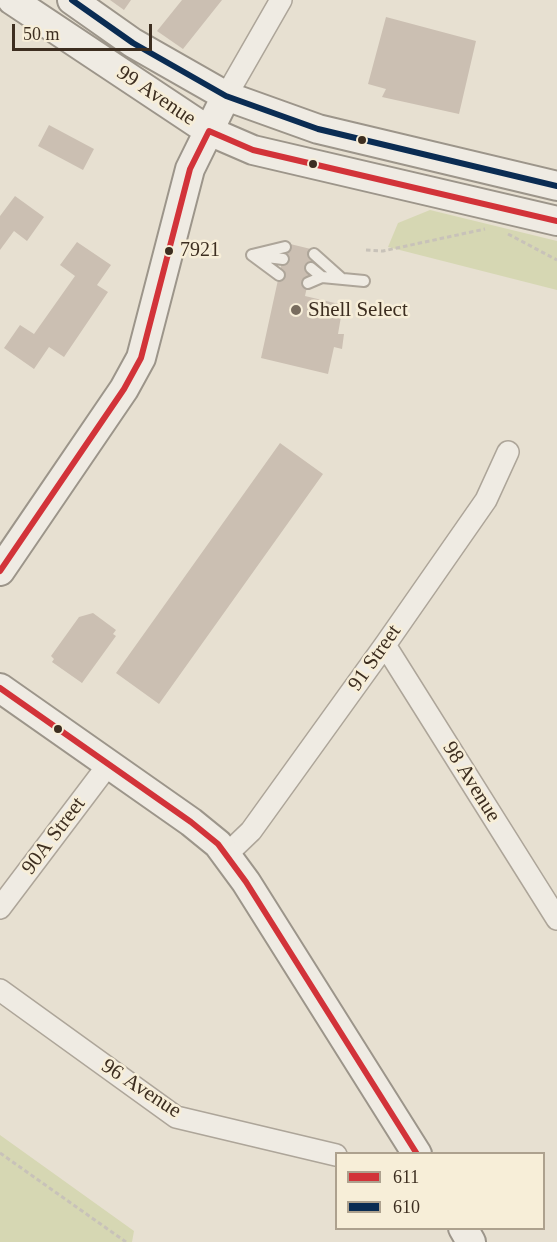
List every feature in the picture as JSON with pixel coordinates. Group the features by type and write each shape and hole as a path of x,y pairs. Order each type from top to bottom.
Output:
{"street":[{"name":"99 Avenue","path":"12,0 209,131 253,150 557,221"},
{"name":"99 Avenue","path":"72,0 133,43 226,96 318,129 557,186"},
{"path":"0,571 124,389 141,357 190,169 226,96 282,0"},
{"name":"91 Street","path":"226,855 251,831 385,645 486,500 508,452"},
{"name":"98 Avenue","path":"385,645 557,919"},
{"path":"0,688 207,834 226,855 246,882 409,1151"},
{"name":"90A Street","path":"0,908 108,765"},
{"name":"96 Avenue","path":"0,990 177,1117 335,1155"}],"lane":[{"path":"252,255 285,247"},
{"path":"314,254 342,279"},
{"path":"252,255 282,259"},
{"path":"252,255 279,275"},
{"path":"311,268 322,277"},
{"path":"308,283 322,277 364,281"}],"path":[{"path":"366,250 383,251 490,229"},
{"path":"499,230 557,260"},
{"path":"0,1153 126,1242"}],"green space":[{"path":"430,210 557,241 557,290 388,247 398,223"},
{"path":"0,1135 134,1231 132,1242 0,1242"}],"building":[{"path":"110,0 131,0 124,10"},
{"path":"182,0 222,0 183,49 157,31"},
{"path":"386,17 476,41 459,114 382,97 386,89 368,84"},
{"path":"49,125 94,149 83,170 38,146"},
{"path":"15,196 44,217 27,241 14,231 0,250 0,216"},
{"path":"77,242 111,265 97,285 108,292 64,357 49,347 34,369 4,348 20,325 34,334 75,276 60,265"},
{"path":"286,243 315,250 305,296 343,305 338,334 344,334 342,349 334,347 328,374 261,358"},
{"path":"280,443 323,474 159,704 116,673"},
{"path":"93,613 116,630 113,634 116,636 82,683 52,662 54,659 51,656 79,617"}],"transit line":[{"name":"610","path":"72,0 133,43 226,96 318,129 557,186"},
{"name":"611","path":"0,571 124,389 141,358 190,169 209,131 253,150 557,221"},
{"name":"611","path":"0,688 191,822 218,844 246,882 416,1152"}],"place":[{"name":"7921","path":"169,251"},
{"name":"Shell Select","path":"296,310"}]}
